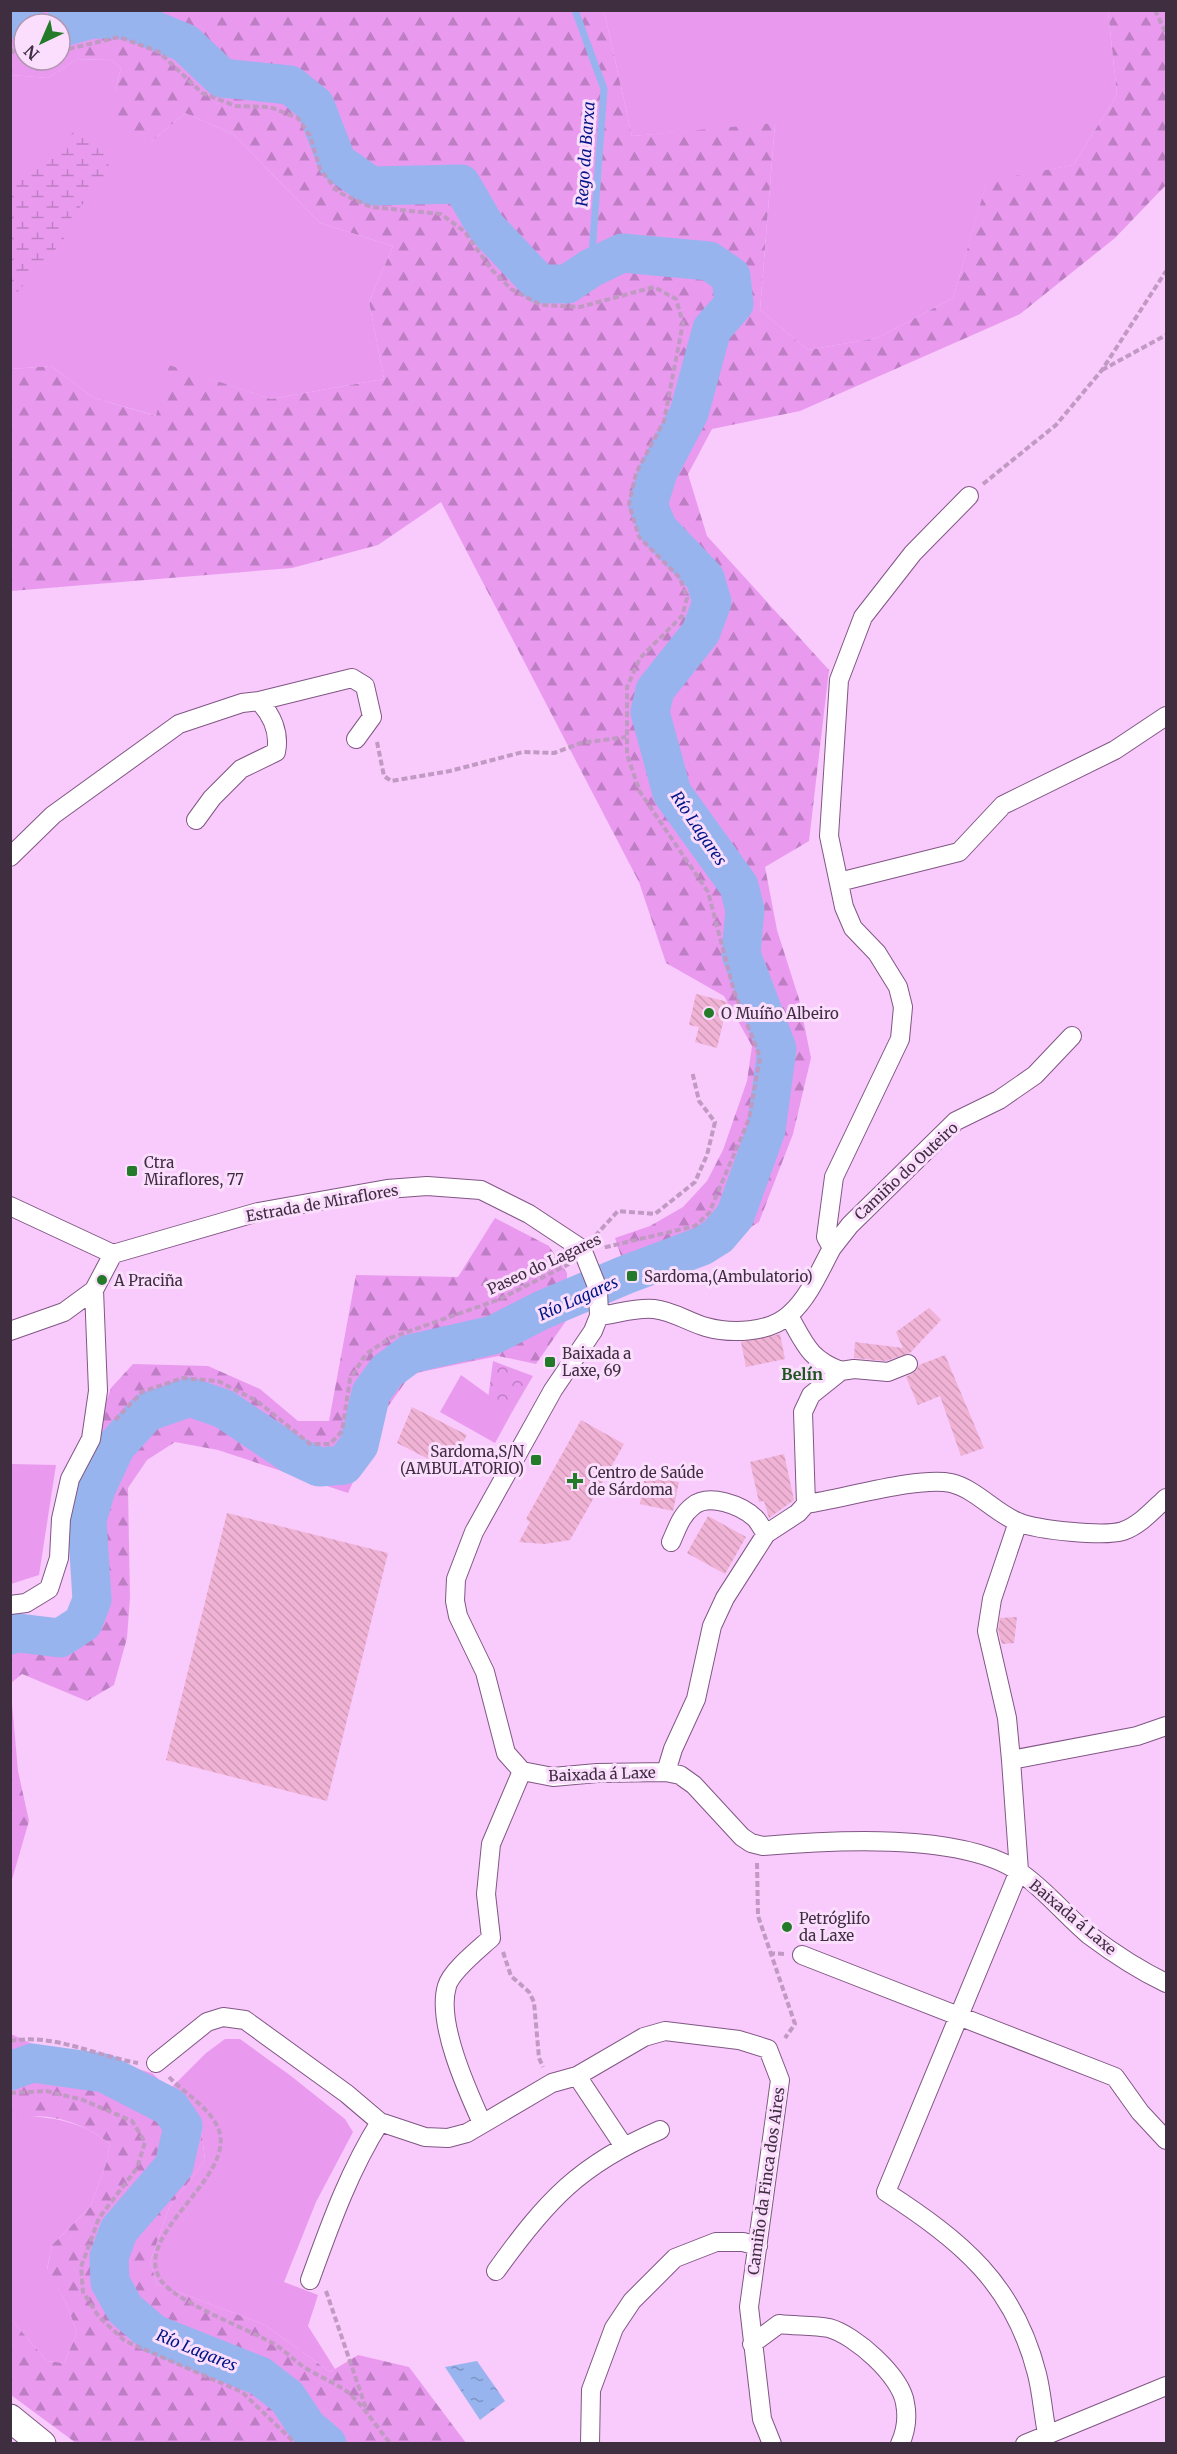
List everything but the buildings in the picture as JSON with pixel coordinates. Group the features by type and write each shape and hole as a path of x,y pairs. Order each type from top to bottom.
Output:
{"main road":[{"path":"10,2418 42,2444"}],"street":[{"path":"832,1248 826,1237 828,1202 834,1177 900,1039 903,1007 898,987 877,953 853,928 844,907 829,836 839,680 863,617 913,553 969,496"},
{"path":"10,857 53,815 179,724 242,703 259,701 352,678 365,686 372,717 356,739"},
{"path":"196,820 212,798 241,769 276,752 279,740 269,713 259,701"},
{"path":"839,882 958,852 1003,805 1115,750 1167,716"},
{"name":"Camiño do Outeiro","path":"789,1316 803,1298 832,1248 850,1225 956,1121 999,1100 1035,1075 1072,1036"},
{"name":"Estrada de Miraflores","path":"113,1254 258,1212 387,1189 427,1186 466,1187 487,1193 529,1214 585,1256"},
{"path":"10,1206 113,1254 94,1290 64,1312 10,1331"},
{"path":"482,2123 449,2034 445,2004 447,1984 490,1938 486,1894 491,1844 522,1771 506,1753 484,1672 458,1616 455,1601 456,1579 485,1512 553,1390 593,1330 599,1310 598,1289 585,1256"},
{"path":"10,1605 27,1603 49,1589 59,1558 61,1519 70,1479 91,1438 98,1391 94,1290"},
{"path":"599,1310 652,1308 666,1311 705,1327 733,1332 756,1329 789,1316 810,1353 820,1363 841,1371 854,1369 888,1372 908,1364"},
{"path":"806,1504 803,1412 811,1395 841,1371"},
{"path":"666,1772 673,1749 696,1699 712,1626 725,1598 766,1534 798,1513 806,1504 927,1482 952,1483 990,1503 1018,1522 1060,1531 1121,1532 1138,1523 1167,1498"},
{"path":"670,1542 682,1518 693,1506 705,1499 736,1505 755,1518 766,1534"},
{"path":"1018,1522 992,1599 987,1631 1007,1718 1019,1871 886,2192 938,2226 975,2258 1005,2298 1029,2350 1037,2376 1047,2433"},
{"path":"1011,1760 1137,1736 1167,1726"},
{"name":"Baixada á Laxe","path":"522,1771 553,1777 597,1773 666,1772 680,1775 694,1785 741,1837 763,1846 885,1842 952,1847 991,1856 1019,1871 1090,1935 1134,1965 1167,1983"},
{"path":"802,1955 959,2014 1115,2077 1140,2112 1167,2140"},
{"name":"Camiño da Finca dos Aires","path":"156,2062 207,2022 224,2017 245,2020 347,2094 380,2122 425,2137 448,2138 467,2133 552,2083 577,2076 644,2037 665,2031 739,2040 768,2049 780,2080 770,2137 749,2307 762,2419 772,2444"},
{"path":"577,2076 623,2145"},
{"path":"310,2280 330,2224 364,2147 380,2122"},
{"path":"496,2271 526,2230 561,2190 599,2160 623,2145 660,2130"},
{"path":"590,2444 591,2390 614,2328 632,2301 675,2258 716,2242 743,2242 758,2246"},
{"path":"752,2344 778,2324 830,2328 860,2342 888,2371 905,2401 906,2430 900,2444"},
{"path":"1025,2444 1047,2433 1167,2386"}],"path":[{"path":"1155,10 1167,34"},
{"name":"Paseo do Lagares","path":"72,48 119,37 159,52 202,93 236,106 270,107 298,118 310,136 320,169 338,192 371,207 441,214 465,232 491,269 511,289 541,305 580,307 654,287 676,299 683,323 664,421 636,473 629,504 639,537 680,578 687,598 682,616 640,658 627,687 627,755 640,792 708,892 734,991 760,1057 749,1119 709,1213 695,1226 605,1247 500,1299 390,1338 366,1354 350,1379 342,1431 330,1444 310,1444 257,1401 218,1381 182,1378 142,1392 108,1427 91,1438"},
{"path":"969,496 1056,425 1102,370 1167,271"},
{"path":"1102,370 1167,335"},
{"path":"372,717 384,776 392,781 450,771 523,752 554,753 581,743 626,737"},
{"path":"585,1256 618,1211 655,1214 695,1182 707,1155 714,1122 699,1101 692,1071"},
{"path":"763,1846 756,1869 758,1916 795,2025 785,2038"},
{"path":"490,1938 502,1948 512,1976 529,1992 534,2002 538,2058 552,2083"},
{"path":"10,2041 26,2038 117,2059 156,2062 214,2121 220,2134 220,2152 208,2177 169,2228 156,2254 156,2271 160,2279 167,2287 220,2318 275,2344 304,2367 349,2393 367,2412 391,2444"},
{"path":"10,2093 46,2091 83,2100 132,2121 145,2142 137,2168 99,2218 81,2267 83,2292 99,2317 125,2341 242,2392 296,2444"},
{"path":"310,2280 327,2291 335,2309 367,2412"}],"green space":[{"path":"11,11 604,11 632,136 775,123 760,310 808,350 877,338 953,298 987,181 1073,165 1117,95 1108,11 1166,11 1166,185 1115,238 1020,314 800,411 712,429 688,474 707,536 829,670 809,841 765,867 777,930 799,999 811,1058 793,1134 759,1222 694,1263 631,1286 615,1238 650,1226 683,1207 707,1181 723,1150 747,1081 752,1046 724,996 666,963 639,882 441,502 378,545 292,568 11,591 11,369 51,366 94,398 156,416 169,365 271,399 384,379 369,302 393,246 320,223 233,134 185,113 151,142 115,134 115,90 121,68 111,60 77,59 72,62 72,12 12,12 12,72 57,72 48,78 11,75"},
{"path":"604,11 1108,11 1117,95 1073,165 987,182 953,298 877,338 808,350 760,310 775,124 632,136"},
{"path":"77,59 111,60 121,68 115,90 151,142 185,113 233,134 320,223 393,246 369,302 384,379 271,399 170,366 157,416 94,398 51,366 11,369 11,75 48,78 57,72 72,72 72,62"},
{"path":"81,125 102,143 111,173 72,216 63,241 11,299 11,181 54,150"},
{"path":"495,1218 549,1246 567,1273 568,1318 536,1364 498,1356 411,1374 387,1408 348,1493 218,1450 175,1442 147,1460 128,1488 130,1598 127,1638 114,1685 87,1701 22,1674 11,1683 11,1624 61,1628 80,1604 81,1566 76,1486 111,1388 133,1364 208,1366 260,1389 298,1421 329,1421 356,1275 458,1277"},
{"path":"493,1361 533,1376 512,1412 488,1399"},
{"path":"461,1375 512,1412 495,1443 440,1412"},
{"path":"11,1464 56,1465 39,1575 11,1584"},
{"path":"11,1692 18,1771 29,1821 11,1883"},
{"path":"11,2034 35,2045 81,2053 152,2073 200,2119 205,2160 169,2208 150,2262 157,2284 265,2325 330,2372 358,2355 409,2367 466,2443 76,2443 11,2395 11,2319 47,2361 64,2363 77,2333 66,2302 47,2270 52,2245 90,2207 106,2164 110,2144 89,2130 63,2120 36,2116 11,2121"},
{"path":"225,2039 240,2039 291,2076 345,2119 353,2132 316,2202 284,2282 318,2295 308,2326 335,2369 330,2372 265,2325 157,2284 150,2262 169,2208 205,2160 200,2119 170,2089 206,2053"},
{"path":"23,2115 69,2122 90,2130 110,2144 106,2164 90,2207 52,2245 47,2269 66,2302 77,2333 64,2363 47,2361 11,2319 11,2121"}],"water":[{"path":"477,2361 505,2401 480,2420 445,2367"}],"waterway":[{"name":"Rego da Barxa","path":"575,10 604,89 591,268"},
{"name":"Río Lagares","path":"10,1635 19,1633 60,1638 83,1623 92,1600 87,1520 96,1489 116,1446 147,1412 190,1397 224,1409 291,1454 319,1467 344,1465 359,1445 371,1393 387,1371 410,1354 493,1335 542,1310 702,1246 718,1236 735,1216 766,1130 777,1049 741,954 745,910 739,886 672,793 650,712 655,690 701,632 712,602 705,578 658,529 648,505 658,472 689,413 712,329 734,304 731,276 709,261 622,253 591,268 567,284 540,284 486,227 461,184 371,186 337,162 315,105 290,85 222,78 185,43 129,20 92,19 72,25"},
{"name":"Río Lagares","path":"10,2071 32,2063 104,2073 170,2107 183,2126 174,2166 119,2230 109,2257 110,2282 125,2309 154,2334 260,2376 287,2397 307,2427 327,2444"}],"place":[{"name":"O Muíño Albeiro","path":"709,1013"},
{"name":"Ctra Miraflores, 77","path":"132,1171"},
{"name":"Sardoma,(Ambulatorio)","path":"632,1276"},
{"name":"A Praciña","path":"102,1280"},
{"name":"Baixada a Laxe, 69","path":"550,1362"},
{"name":"Sardoma,S/N (AMBULATORIO)","path":"536,1460"},
{"name":"Centro de Saúde de Sárdoma","path":"575,1481"},
{"name":"Petróglifo da Laxe","path":"787,1927"}],"district":[{"name":"Belín","path":"802,1374"}]}
